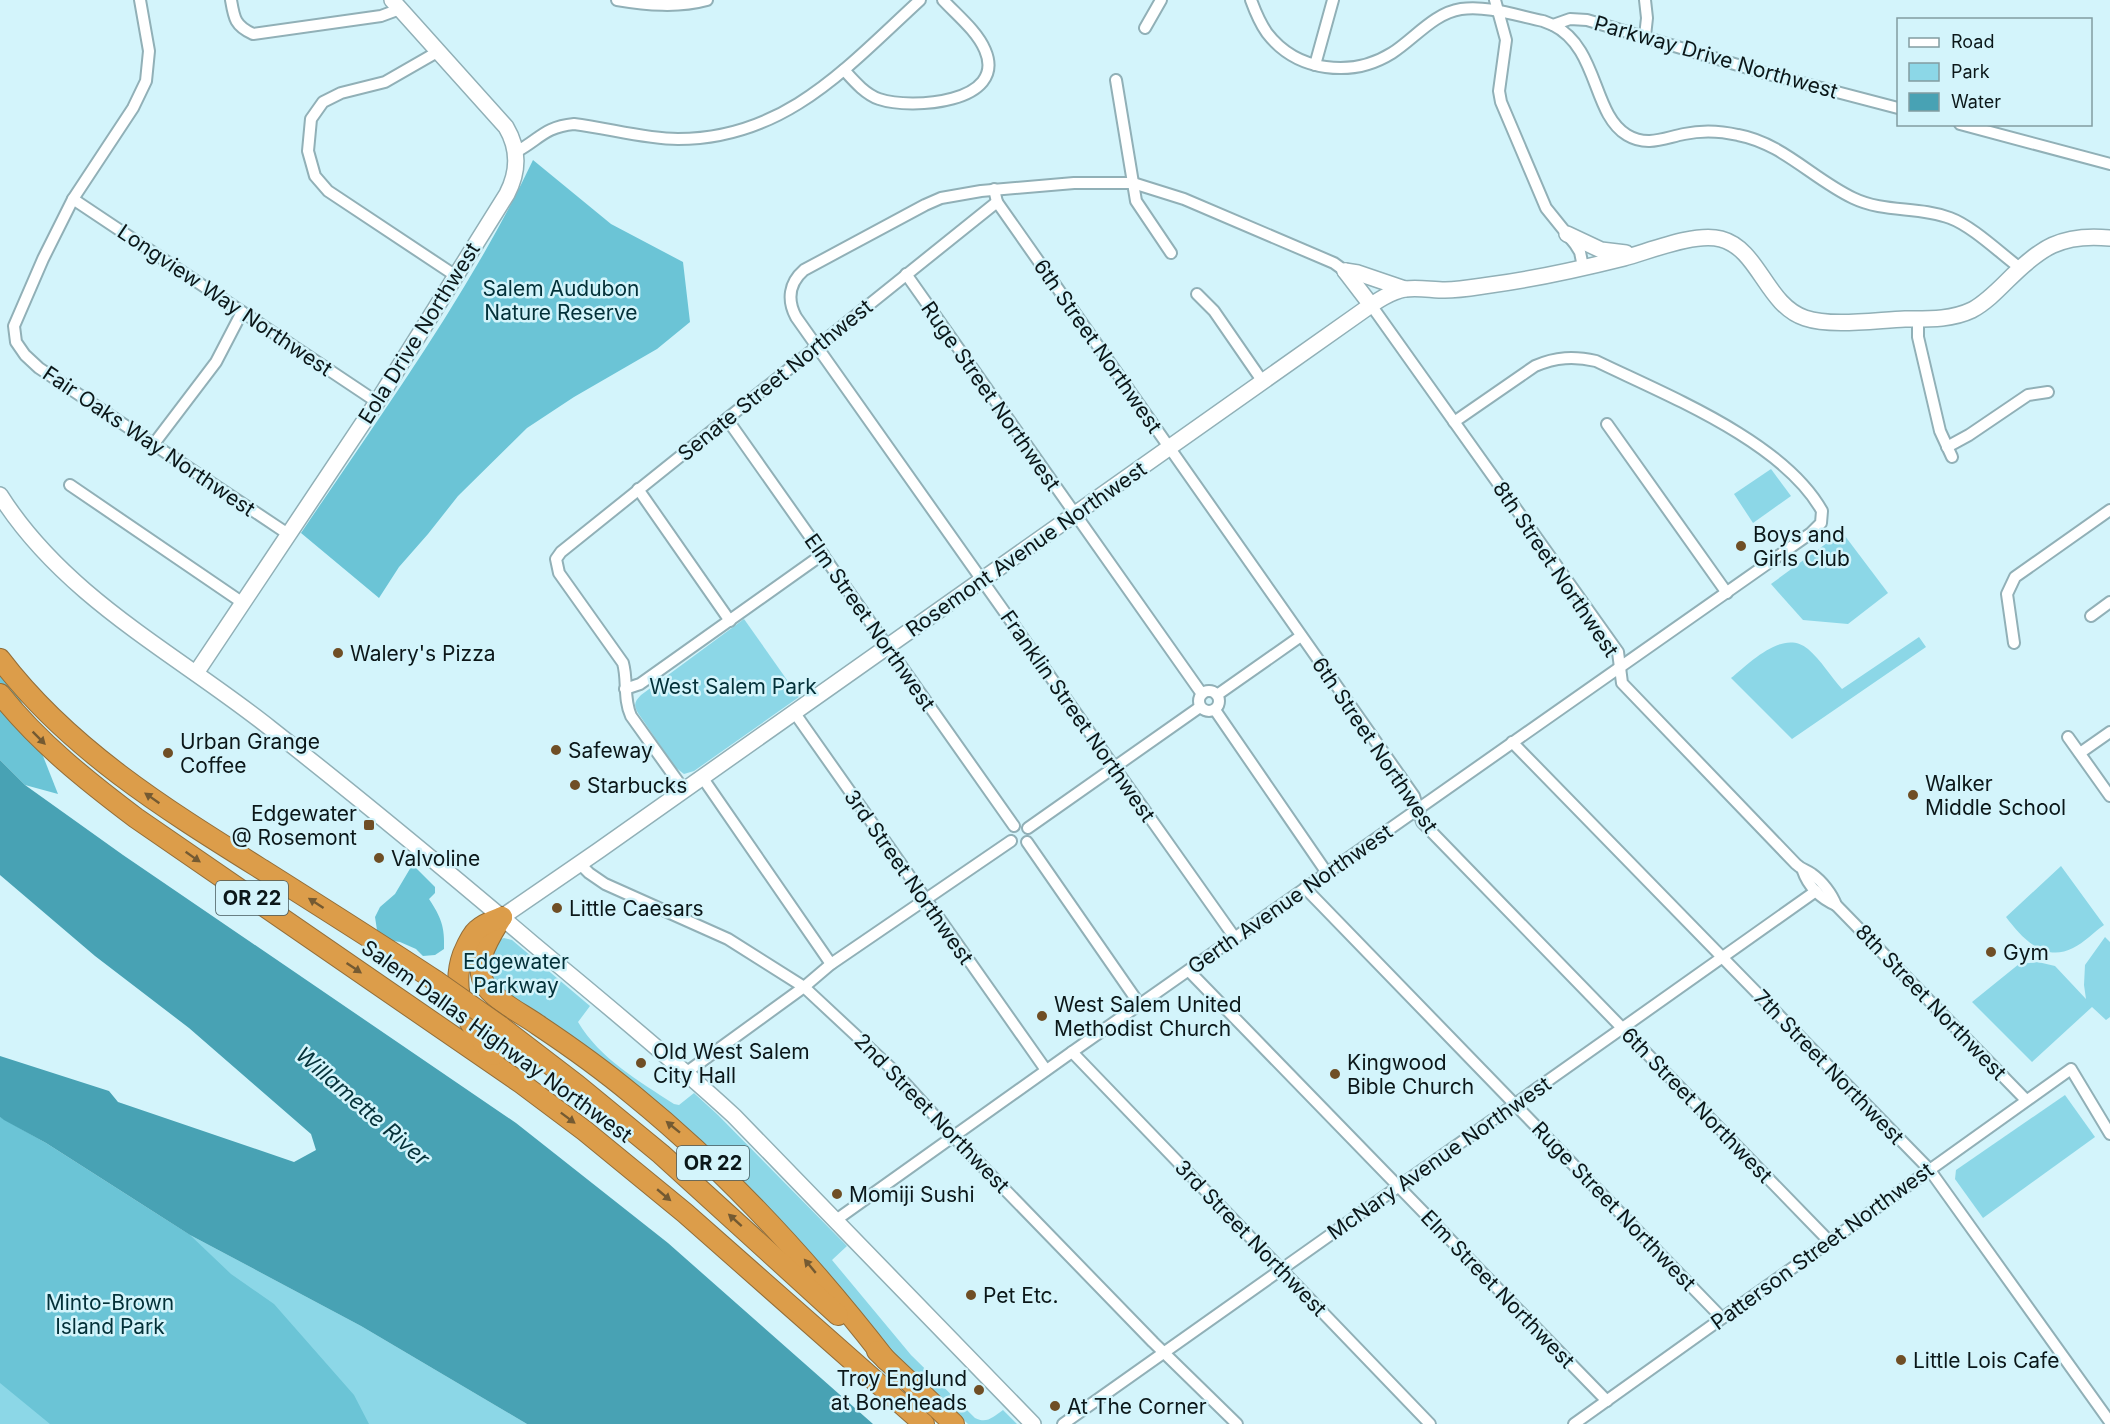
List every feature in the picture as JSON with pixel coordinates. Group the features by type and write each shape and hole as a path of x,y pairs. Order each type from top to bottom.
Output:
{"highway":[{"name":"Salem Dallas Highway Northwest","path":"0,659 24,690 56,723 125,779 194,826 436,981 577,1085 676,1167 954,1424"},
{"name":"Salem Dallas Highway Northwest","path":"0,694 54,752 94,787 521,1083 619,1157 924,1424"},
{"name":"OR 22","path":"502,917 477,929 461,959 458,987 461,1006 475,1033 521,1083"},
{"name":"OR 22","path":"502,917 484,947 482,973 487,987 619,1083 684,1136 728,1178 792,1246 853,1317 886,1360"}],"main road":[{"path":"396,4 506,127 516,152"},
{"name":"Eola Drive Northwest","path":"196,673 377,402 456,276 511,185 516,169 516,152"},
{"path":"1566,234 1601,250 1638,254"},
{"name":"Rosemont Avenue Northwest","path":"502,917 1371,305 1393,292 1405,289 1464,289 1583,267 1697,239 1719,238 1729,241 1743,251 1780,300 1792,311 1806,318 1834,322 1951,317 1971,310 1994,295 2034,255 2058,241 2072,238 2110,238"},
{"path":"1346,271 1405,289"},
{"path":"1346,271 1371,305"},
{"path":"0,495 18,522 62,570 116,615 276,732 687,1072 734,1116 1033,1424"}],"street":[{"path":"73,199 133,108 146,81 149,51 140,0"},
{"path":"231,0 234,19 243,30 253,34 381,16 396,4"},
{"path":"617,0 649,5 673,5 707,0"},
{"path":"516,152 528,146 547,130 561,125 574,124 676,139 705,138 759,125 799,105 844,70 920,0"},
{"path":"844,70 876,98 904,105 955,98 976,89 984,81 987,73 988,62 985,50 977,36 944,0"},
{"path":"1145,28 1161,0"},
{"name":"Parkway Drive Northwest","path":"1251,0 1268,34 1284,50 1315,65 1335,69 1356,68 1374,63 1393,52 1442,15 1460,9 1498,12 1553,25 1579,18 1768,74 1897,107"},
{"path":"1315,65 1333,0"},
{"path":"1495,0 1506,40 1499,91 1501,102 1546,208 1580,252 1583,267"},
{"path":"1644,36 1647,18 1645,0"},
{"path":"1553,25 1568,34 1580,50 1609,114 1617,127 1628,136 1651,142 1684,134 1721,132 1760,141 1796,160 1828,185 1854,199 1890,209 1933,213 1952,218 1969,228 2020,268"},
{"path":"439,51 385,82 341,93 323,102 311,119 308,151 315,176 328,191 456,276"},
{"path":"1116,80 1136,201 1170,253"},
{"path":"1968,126 2110,164"},
{"name":"Franklin Street Northwest","path":"1235,938 817,348 792,309 790,292 797,276 827,257 926,204 961,194 994,189 1074,183 1133,183 1184,200 1334,263 1346,271"},
{"name":"6th Street Northwest","path":"994,189 996,202 1414,796 1422,822 1829,1241"},
{"name":"Longview Way Northwest","path":"73,199 377,402"},
{"name":"Fair Oaks Way Northwest","path":"73,199 18,314 14,326 16,342 25,355 39,368 288,534"},
{"name":"Senate Street Northwest","path":"625,689 627,674 623,663 559,573 556,559 561,552 996,202"},
{"name":"Ruge Street Northwest","path":"906,274 1202,694"},
{"path":"1197,294 1214,311 1263,382"},
{"name":"8th Street Northwest","path":"1371,305 1618,652 1622,683 1803,871 1807,881 1825,901 1836,905 2026,1100"},
{"path":"153,445 216,363 242,312"},
{"path":"1918,319 1918,337 1940,431 1950,452 1969,435 2028,395 2048,392"},
{"name":"Gerth Avenue Northwest","path":"836,1220 1512,741 1727,593 1821,524 1822,511 1803,482 1737,432 1596,361 1580,358 1548,360 1535,366 1454,422"},
{"name":"Elm Street Northwest","path":"727,419 1014,826"},
{"path":"1607,424 1727,593"},
{"path":"70,485 243,603"},
{"path":"638,489 730,621"},
{"path":"2014,643 2007,599 2011,583 2020,573 2110,510"},
{"path":"684,790 631,716 626,704 625,689 640,684 823,554"},
{"path":"2091,616 2110,602"},
{"path":"1217,695 1301,636"},
{"path":"1212,691 1217,695 1219,705 1215,710 1204,711 1200,707 1199,698 1202,694 1212,691"},
{"path":"1028,828 1200,707"},
{"path":"1215,710 1327,873"},
{"name":"3rd Street Northwest","path":"794,712 1046,1070"},
{"path":"2080,753 2110,732"},
{"path":"2068,737 2110,796"},
{"name":"7th Street Northwest","path":"1512,741 1929,1169 2108,1421"},
{"path":"702,777 831,964"},
{"path":"1023,824 1028,828 1029,838 1026,842 1016,844 1011,841 1009,835 1014,826 1023,824"},
{"path":"687,1072 804,987 831,964 1011,841"},
{"path":"1026,842 1140,1005"},
{"name":"2nd Street Northwest","path":"580,864 605,884 728,939 804,987 892,1069 953,1136 1237,1424"},
{"name":"8th Street Northwest","path":"1803,871 1812,874 1833,896 1836,905"},
{"name":"Ruge Street Northwest","path":"1305,888 1722,1318"},
{"name":"McNary Avenue Northwest","path":"1063,1424 1816,891"},
{"name":"Elm Street Northwest","path":"1188,971 1607,1401"},
{"name":"3rd Street Northwest","path":"1072,1052 1430,1424"},
{"name":"Patterson Street Northwest","path":"1574,1424 2071,1069 2110,1134"}],"green space":[{"name":"Salem Audubon Nature Reserve","path":"533,160 611,224 683,262 690,322 657,349 574,397 527,428 458,496 399,567 379,598 301,533 454,304 509,209"},
{"path":"1771,469 1791,496 1753,523 1734,494"},
{"path":"1842,532 1888,593 1848,624 1803,620 1771,584"},
{"name":"West Salem Park","path":"744,619 799,697 694,771 684,774 675,767 638,713 636,701"},
{"path":"1919,637 1926,647 1792,739 1731,678 1767,650 1788,643 1798,644 1808,649 1842,689"},
{"path":"0,647 58,794 25,785 0,760"},
{"path":"2061,866 2104,925 2077,946 2062,952 2053,952 2035,946 2019,933 2006,917"},
{"path":"411,867 415,867 435,887 435,893 429,899 437,911 443,928 444,949 435,955 423,956 416,949 400,942 387,940 377,930 375,917 380,907 395,894"},
{"path":"2105,937 2110,942 2110,1017 2106,1020 2092,1007 2032,1062 1972,1002 2019,964 2038,962 2055,966 2086,999 2085,965"},
{"name":"Edgewater Parkway","path":"504,938 512,940 590,1006 578,1022 597,1047 609,1058 634,1078 674,1104 679,1105 694,1093 847,1246 832,1260 911,1355 975,1418 986,1420 1003,1410 1017,1424 968,1424 906,1366 785,1230 500,991 490,972 490,966 497,940"},
{"path":"2065,1095 2095,1137 1983,1218 1955,1179 1956,1170"},
{"name":"Minto-Brown Island Park","path":"0,1117 190,1235 361,1326 527,1424 0,1424"},
{"name":"Minto-Brown Island Park","path":"0,1117 46,1143 190,1235 231,1274 274,1304 354,1395 369,1424 50,1424 0,1383"}],"water":[{"name":"Willamette River","path":"0,760 25,785 123,855 516,1123 668,1243 873,1424 527,1424 361,1326 190,1235 46,1143 0,1117 0,1056 109,1091 118,1102 294,1162 316,1150 311,1134 189,1028 95,956 0,875"}],"place":[{"name":"Boys and Girls Club","path":"1741,546"},
{"name":"Walery's Pizza","path":"338,653"},
{"name":"Safeway","path":"556,750"},
{"name":"Urban Grange Coffee","path":"168,753"},
{"name":"Starbucks","path":"575,785"},
{"name":"Walker Middle School","path":"1913,795"},
{"name":"Edgewater @ Rosemont","path":"369,825"},
{"name":"Valvoline","path":"379,858"},
{"name":"Little Caesars","path":"557,908"},
{"name":"Gym","path":"1991,952"},
{"name":"West Salem United Methodist Church","path":"1042,1016"},
{"name":"Old West Salem City Hall","path":"641,1063"},
{"name":"Kingwood Bible Church","path":"1335,1074"},
{"name":"Momiji Sushi","path":"837,1194"},
{"name":"Pet Etc.","path":"971,1295"},
{"name":"Little Lois Cafe","path":"1901,1360"},
{"name":"Troy Englund at Boneheads","path":"979,1390"},
{"name":"At The Corner","path":"1055,1406"}]}
